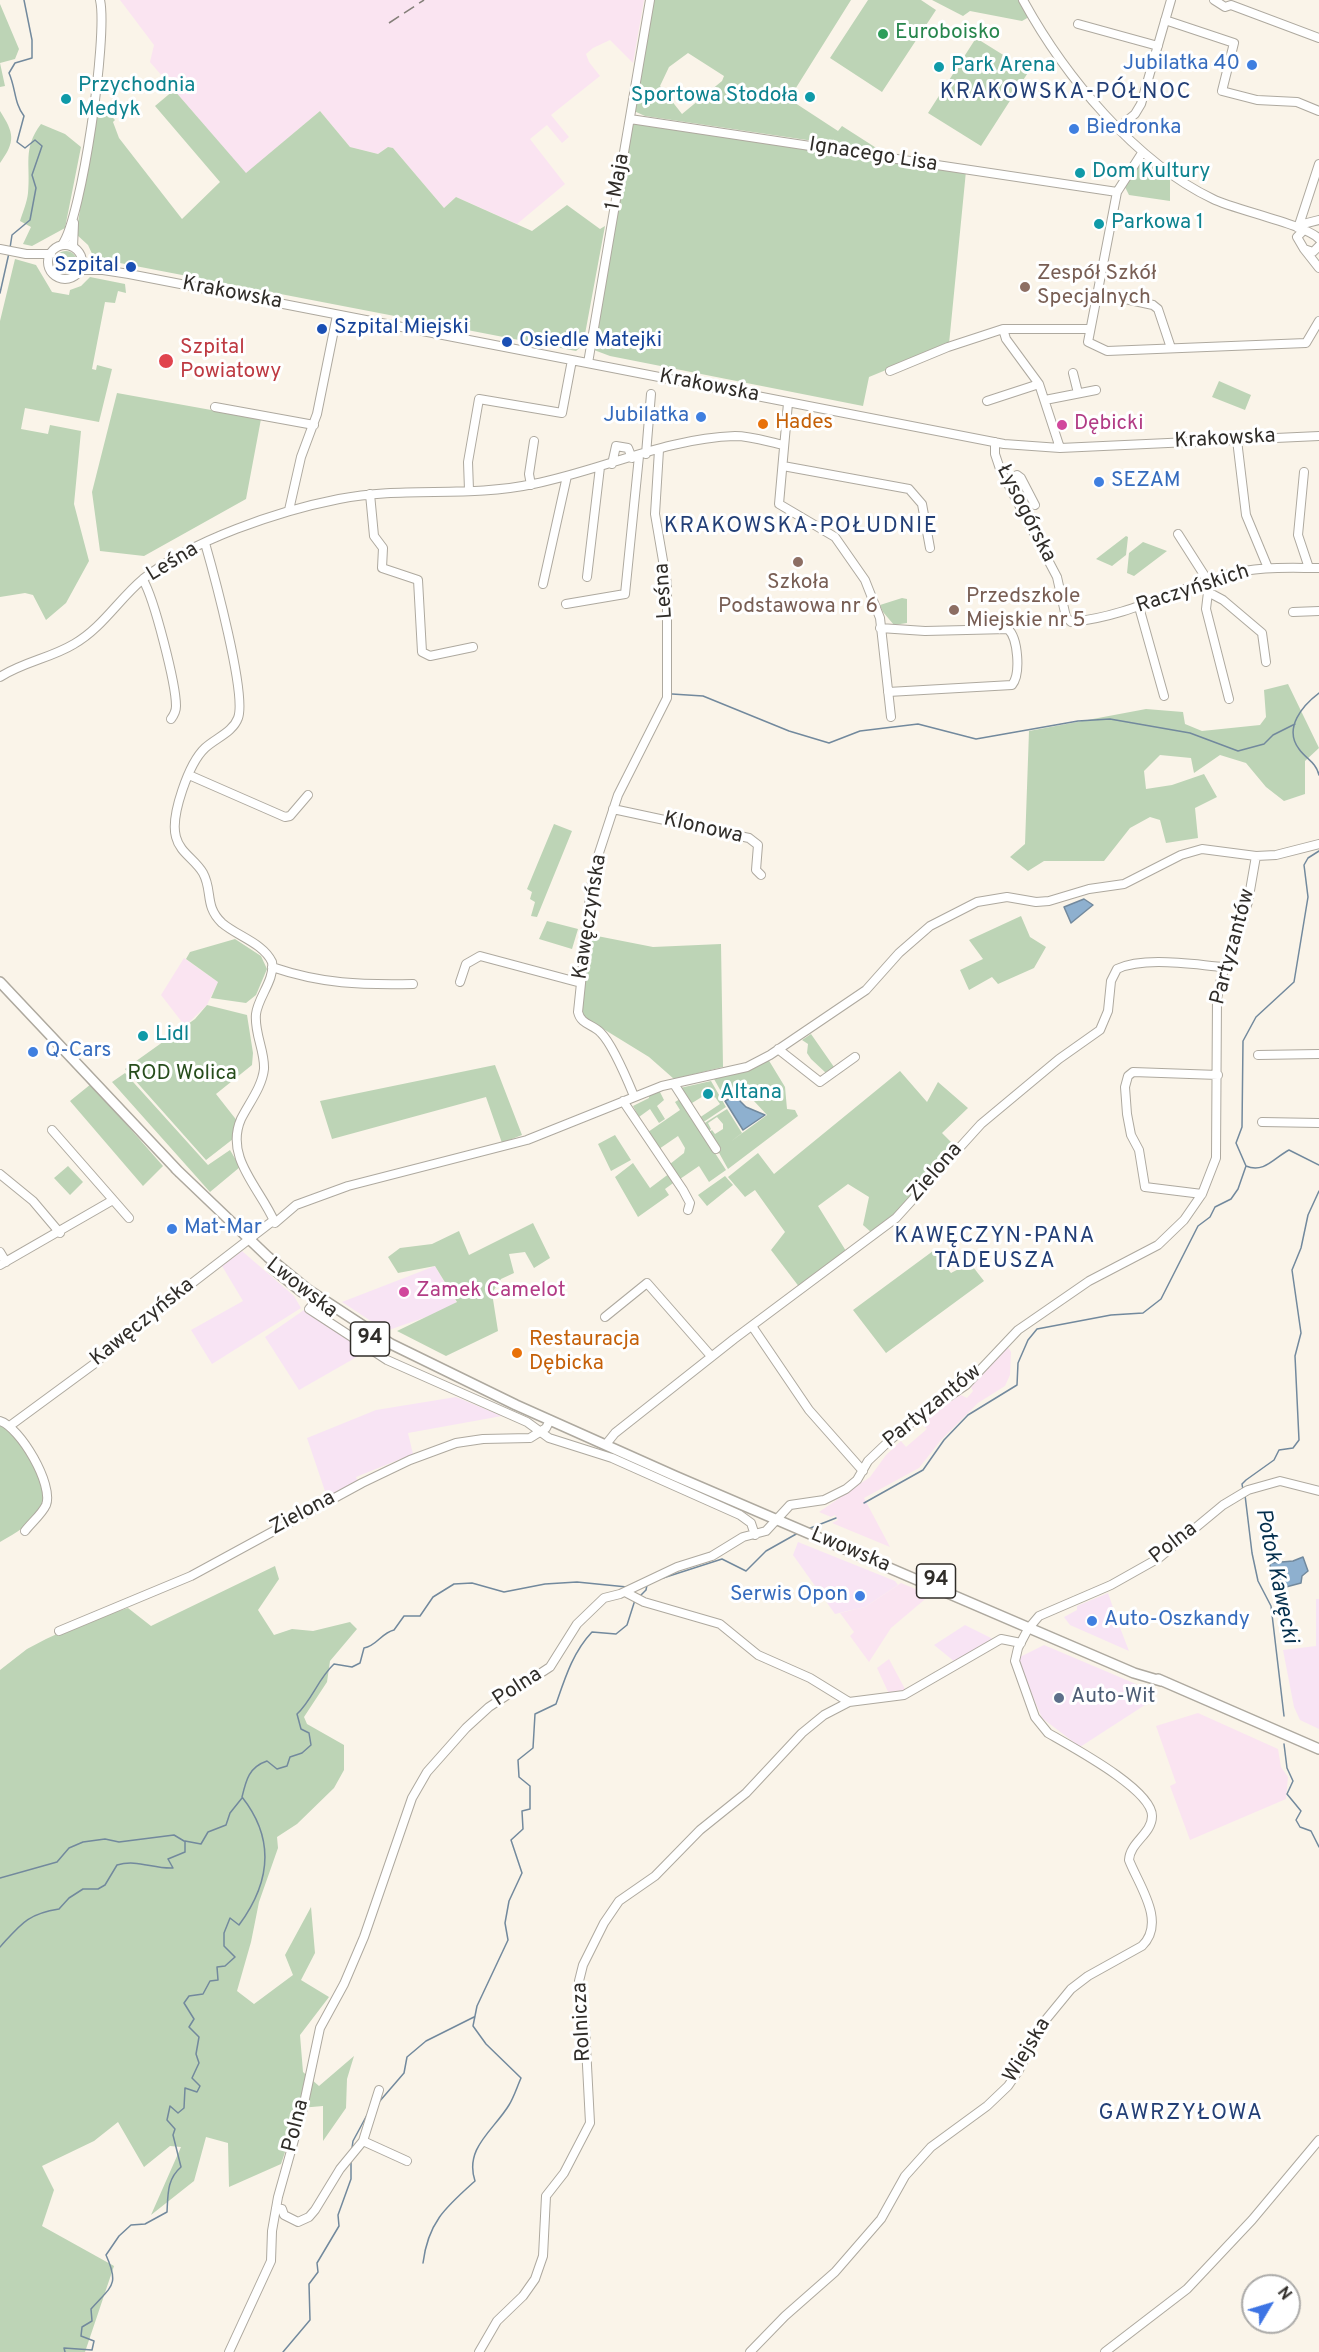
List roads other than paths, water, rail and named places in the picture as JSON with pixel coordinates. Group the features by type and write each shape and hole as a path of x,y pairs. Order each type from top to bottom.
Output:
{"main road":[{"name":"Lwowska","path":"0,982 246,1240 315,1302 360,1332 411,1361 1031,1625 1134,1673 1161,1681 1319,1749"},
{"name":"Lwowska","path":"246,1240 307,1289 360,1326 424,1361 516,1405"}],"street":[{"path":"73,247 74,218 98,86 102,28 100,0"},
{"name":"1 Maja","path":"588,363 650,0"},
{"path":"1023,0 1054,52 1142,153 1214,200 1286,225 1302,226 1319,220"},
{"path":"1118,128 1135,114 1141,104 1171,0"},
{"path":"1214,0 1225,6 1233,2 1319,38"},
{"path":"1165,20 1234,43 1222,91 1257,100 1297,102 1319,111"},
{"path":"1078,24 1158,46"},
{"name":"Ignacego Lisa","path":"630,119 1118,192"},
{"path":"1142,153 1118,192 1088,342 1107,351 1306,343 1319,321"},
{"path":"1298,239 1319,164"},
{"path":"6,250 26,254 51,254 62,245 74,218"},
{"path":"1286,225 1318,267"},
{"path":"1302,226 1319,239"},
{"path":"51,254 49,264 54,274 63,278 74,276 80,270 82,258 73,247 62,245"},
{"path":"1304,249 1317,249 1318,267"},
{"path":"26,254 49,264"},
{"name":"Krakowska","path":"82,258 104,270"},
{"name":"Krakowska","path":"80,270 104,270 995,442 1060,448 1319,435"},
{"path":"1097,293 1153,305 1158,309 1171,348"},
{"path":"289,510 301,457 314,425 337,315"},
{"path":"890,371 948,346 1003,329 1090,329"},
{"path":"1003,329 1006,339 1039,384 1060,448"},
{"path":"469,490 468,462 479,399 562,413 572,360"},
{"path":"1073,373 1078,393"},
{"path":"987,401 1039,384"},
{"path":"1045,400 1095,390"},
{"path":"566,604 625,594 639,456 651,394"},
{"path":"788,403 779,504 816,524 842,544 876,602 891,717"},
{"path":"214,407 314,425"},
{"name":"Leśna","path":"0,677 17,667 80,640 142,580 168,562 205,543 289,510 370,494 531,485 699,440 737,436 784,445"},
{"path":"1237,440 1246,515 1268,568"},
{"path":"531,485 529,474 534,441"},
{"name":"Łysogórska","path":"995,442 996,458 1006,481 1059,581 1068,620"},
{"path":"612,464 616,446 628,448 639,456"},
{"name":"Leśna","path":"652,729 667,698 668,660 666,578 654,514 659,450"},
{"path":"783,466 909,489 922,504 930,548"},
{"path":"587,577 600,467"},
{"path":"1304,472 1298,535 1309,568"},
{"path":"1006,481 1017,475 1021,478 1035,505"},
{"path":"543,584 567,476"},
{"path":"370,494 374,536 382,548 382,568 418,580 422,652 430,657 473,647"},
{"path":"1178,534 1207,581 1206,609 1229,699"},
{"path":"205,543 220,598 240,705 239,717 230,730 203,750 192,765 174,820 177,842 204,874 210,906 217,917 261,949 270,958 273,967 255,1018 264,1071 241,1120 235,1144 237,1156 275,1221"},
{"name":"Raczyńskich","path":"1068,620 1074,622 1118,614 1207,581 1242,571 1268,568 1319,568"},
{"path":"142,580 151,599 172,685 176,706 171,719"},
{"path":"1208,592 1223,600 1262,633 1266,662"},
{"path":"1138,607 1164,696"},
{"path":"1293,612 1319,611"},
{"path":"880,628 925,631 1008,629 1014,639 1017,677 1012,685 888,692"},
{"name":"Kawęczyńska","path":"634,1095 605,1038 578,1016 594,872 624,781 652,729"},
{"path":"189,775 285,817 290,816 308,795"},
{"name":"Klonowa","path":"614,809 749,838 758,845 756,870 761,875"},
{"name":"Kawęczyńska","path":"11,1425 100,1359 136,1327 246,1240 307,1200 348,1186 455,1161 548,1134 634,1095 674,1083 738,1070 777,1049 866,990 899,953 930,926 977,902 1006,897 1036,902 1049,901 1089,889 1124,884 1181,855 1202,849 1256,856 1275,855 1319,844"},
{"name":"Partyzantów","path":"630,1589 712,1556 743,1537 766,1531 794,1503 820,1501 834,1496 857,1480 868,1461 910,1423 966,1385 1018,1330 1089,1281 1166,1239 1202,1194 1216,1158 1218,1075 1216,1008 1225,967 1248,902 1256,856"},
{"path":"460,982 466,964 480,956 581,983"},
{"name":"Zielona","path":"607,1443 615,1433 711,1356 896,1218 981,1124 1044,1070 1100,1030 1107,1014 1111,981 1117,969 1132,964 1164,963 1225,967"},
{"path":"273,967 312,980 349,984 413,984"},
{"path":"777,1049 820,1082 855,1057"},
{"path":"1258,1055 1319,1054"},
{"path":"1202,1194 1145,1187 1140,1150 1131,1135 1125,1087 1128,1076 1133,1072 1218,1075"},
{"path":"674,1083 716,1149"},
{"path":"622,1101 683,1190 690,1203 688,1210"},
{"path":"1262,1122 1319,1123"},
{"path":"52,1130 129,1218"},
{"path":"0,1174 33,1202 60,1233"},
{"path":"0,1252 3,1264 60,1233 113,1200"},
{"path":"604,1317 646,1283 711,1356"},
{"path":"315,1302 309,1309 387,1360 527,1422 540,1433 612,1458 732,1511 751,1523 755,1535"},
{"path":"752,1326 809,1410 863,1471"},
{"path":"540,1433 550,1420"},
{"path":"0,1421 11,1425 36,1460 47,1498 44,1508 25,1531"},
{"name":"Zielona","path":"59,1631 162,1591 362,1483 410,1460 456,1443 483,1439 530,1438 540,1433"},
{"name":"Polna","path":"1031,1625 1043,1613 1111,1585 1159,1558 1238,1495 1248,1490 1280,1481 1319,1491"},
{"path":"630,1589 637,1599 720,1623 758,1654 802,1674 849,1702 904,1695 1000,1640 1007,1638 1021,1643"},
{"name":"Polna","path":"229,2352 271,2261 276,2208 299,2122 320,2028 344,1984 364,1937 415,1791 431,1767 472,1721 550,1667 577,1624 604,1598 630,1589"},
{"name":"Wiejska","path":"750,2352 785,2316 835,2272 881,2219 905,2176 931,2148 981,2111 1008,2086 1019,2070 1039,2028 1071,1989 1142,1946 1148,1939 1149,1905 1143,1885 1129,1860 1131,1851 1150,1823 1150,1807 1131,1786 1048,1733 1040,1725 1015,1661 1021,1643 1031,1625"},
{"name":"Rolnicza","path":"479,2352 497,2321 524,2296 535,2279 545,2241 546,2196 564,2172 590,2123 585,2028 579,1981 583,1965 604,1923 619,1901 655,1876 700,1830 746,1793 802,1733 824,1715 849,1702"},
{"path":"276,2208 282,2209 284,2215 298,2222 309,2217 326,2195 348,2158 363,2140 380,2090"},
{"path":"363,2140 407,2161"},
{"path":"1105,2352 1199,2278 1252,2220 1319,2140"}],"water":[{"path":"1084,899 1093,905 1071,923 1064,907"},
{"path":"735,1096 746,1107 765,1115 743,1130 725,1101"},
{"path":"1303,1557 1308,1571 1302,1576 1301,1583 1286,1587 1271,1578 1270,1563 1293,1561"}],"waterway":[{"path":"10,248 12,235 30,220 36,188 32,175 42,146 35,140 25,148 17,142 24,116 18,106 9,73 15,63 32,58 32,40 24,0"},
{"path":"0,293 9,253"},
{"name":"Potok Kawęcki","path":"1319,693 1301,710 1293,733 1299,749 1313,764 1319,775"},
{"path":"672,694 703,696 789,731 829,743 860,731 918,724 976,739 1078,721 1110,719 1190,733 1238,751 1264,744 1273,735 1295,724"},
{"name":"Potok Kawęcki","path":"1319,851 1308,858 1304,865 1308,897 1294,982 1256,1017 1243,1041 1242,1127 1236,1143 1246,1166 1252,1168 1269,1164 1289,1150 1319,1165"},
{"path":"864,1503 923,1470 944,1440 968,1415 1017,1385 1018,1363 1028,1340 1037,1329 1111,1315 1143,1313 1161,1299 1198,1226 1210,1217 1215,1207 1231,1199 1238,1189 1246,1166"},
{"name":"Potok Kawęcki","path":"1243,1490 1242,1484 1274,1460 1279,1450 1293,1448 1299,1440 1295,1356 1301,1333 1292,1270 1301,1248 1308,1215 1319,1191"},
{"name":"Potok Kawęcki","path":"1245,1495 1258,1581 1271,1606 1284,1716"},
{"path":"808,1529 836,1518"},
{"path":"663,1578 722,1559 746,1571 766,1551 798,1533"},
{"path":"65,2352 64,2348 92,2350 94,2341 81,2336 82,2327 92,2321 91,2309 111,2285 112,2273 106,2255 119,2236 131,2225 145,2224 167,2212 171,2182 181,2167 173,2135 175,2129 167,2120 170,2106 178,2113 184,2108 185,2088 197,2092 200,2086 192,2078 199,2063 196,2054 199,2037 189,2027 194,2019 184,2003 189,1996 203,1994 210,1981 218,1980 217,1967 225,1966 235,1957 224,1946 224,1933 230,1918 239,1925 263,1877 265,1861 260,1829 242,1797 252,1771 267,1761 277,1769 287,1766 290,1757 302,1753 311,1745 309,1733 301,1729 297,1714 334,1664 352,1667 360,1663 364,1648 394,1630 404,1616 420,1616 433,1597 454,1584 472,1583 504,1592 545,1584 577,1582 627,1587"},
{"path":"639,1597 646,1590 647,1585"},
{"path":"423,2263 425,2249 434,2226 455,2199 475,2181 473,2169 477,2149 509,2105 521,2078 486,2044 473,2026 477,2006 508,1940 505,1923 509,1901 522,1873 511,1840 523,1829 522,1811 530,1809 530,1786 519,1777 518,1760 533,1748 535,1714 556,1704 570,1666 585,1640 592,1632 616,1634 627,1625 635,1600"},
{"name":"Potok Kawęcki","path":"1284,1744 1287,1768 1293,1781 1287,1794 1301,1811 1296,1820 1300,1827 1311,1831 1319,1847"},
{"path":"0,1947 25,1921 39,1914 59,1909 69,1898 83,1889 98,1889 105,1885 117,1865 131,1863 173,1868 168,1859 185,1852 185,1841 201,1844 208,1832 226,1825 230,1813 242,1798"},
{"path":"0,1878 57,1862 69,1848 83,1842 105,1839 119,1842 174,1835 184,1841"},
{"path":"379,2102 404,2073 407,2057 426,2041 474,2017"},
{"path":"352,2148 353,2141 367,2115"},
{"path":"283,2352 310,2320 309,2284 318,2272 317,2263 339,2226 338,2215 351,2179 351,2161"}],"railway":[{"path":"389,23 424,0"}],"place":[{"name":"Euroboisko","path":"883,34"},
{"name":"Jubilatka 40","path":"1252,65"},
{"name":"Park Arena","path":"939,67"},
{"name":"Sportowa Stodoła","path":"810,97"},
{"name":"Przychodnia Medyk","path":"66,99"},
{"name":"Biedronka","path":"1074,129"},
{"name":"Dom Kultury","path":"1080,173"},
{"name":"Parkowa 1","path":"1099,224"},
{"name":"Szpital","path":"131,267"},
{"name":"Zespół Szkół Specjalnych","path":"1025,287"},
{"name":"Szpital Miejski","path":"322,329"},
{"name":"Osiedle Matejki","path":"507,342"},
{"name":"Szpital Powiatowy","path":"166,361"},
{"name":"Jubilatka","path":"701,417"},
{"name":"Hades","path":"763,424"},
{"name":"Dębicki","path":"1062,425"},
{"name":"SEZAM","path":"1099,482"},
{"name":"Szkoła Podstawowa nr 6","path":"798,562"},
{"name":"Przedszkole Miejskie nr 5","path":"954,610"},
{"name":"Lidl","path":"143,1036"},
{"name":"Q-Cars","path":"33,1052"},
{"name":"Altana","path":"708,1094"},
{"name":"Mat-Mar","path":"172,1229"},
{"name":"Zamek Camelot","path":"404,1292"},
{"name":"Restauracja Dębicka","path":"517,1353"},
{"name":"Serwis Opon","path":"860,1596"},
{"name":"Auto-Oszkandy","path":"1092,1621"},
{"name":"Auto-Wit","path":"1059,1698"}],"district":[{"name":"KRAKOWSKA-PÓŁNOC","path":"1066,94"},
{"name":"KRAKOWSKA-POŁUDNIE","path":"801,528"},
{"name":"KAWĘCZYN-PANA TADEUSZA","path":"995,1250"},
{"name":"GAWRZYŁOWA","path":"1181,2115"}],"park label":[{"name":"ROD Wolica","path":"182,1075"}]}
